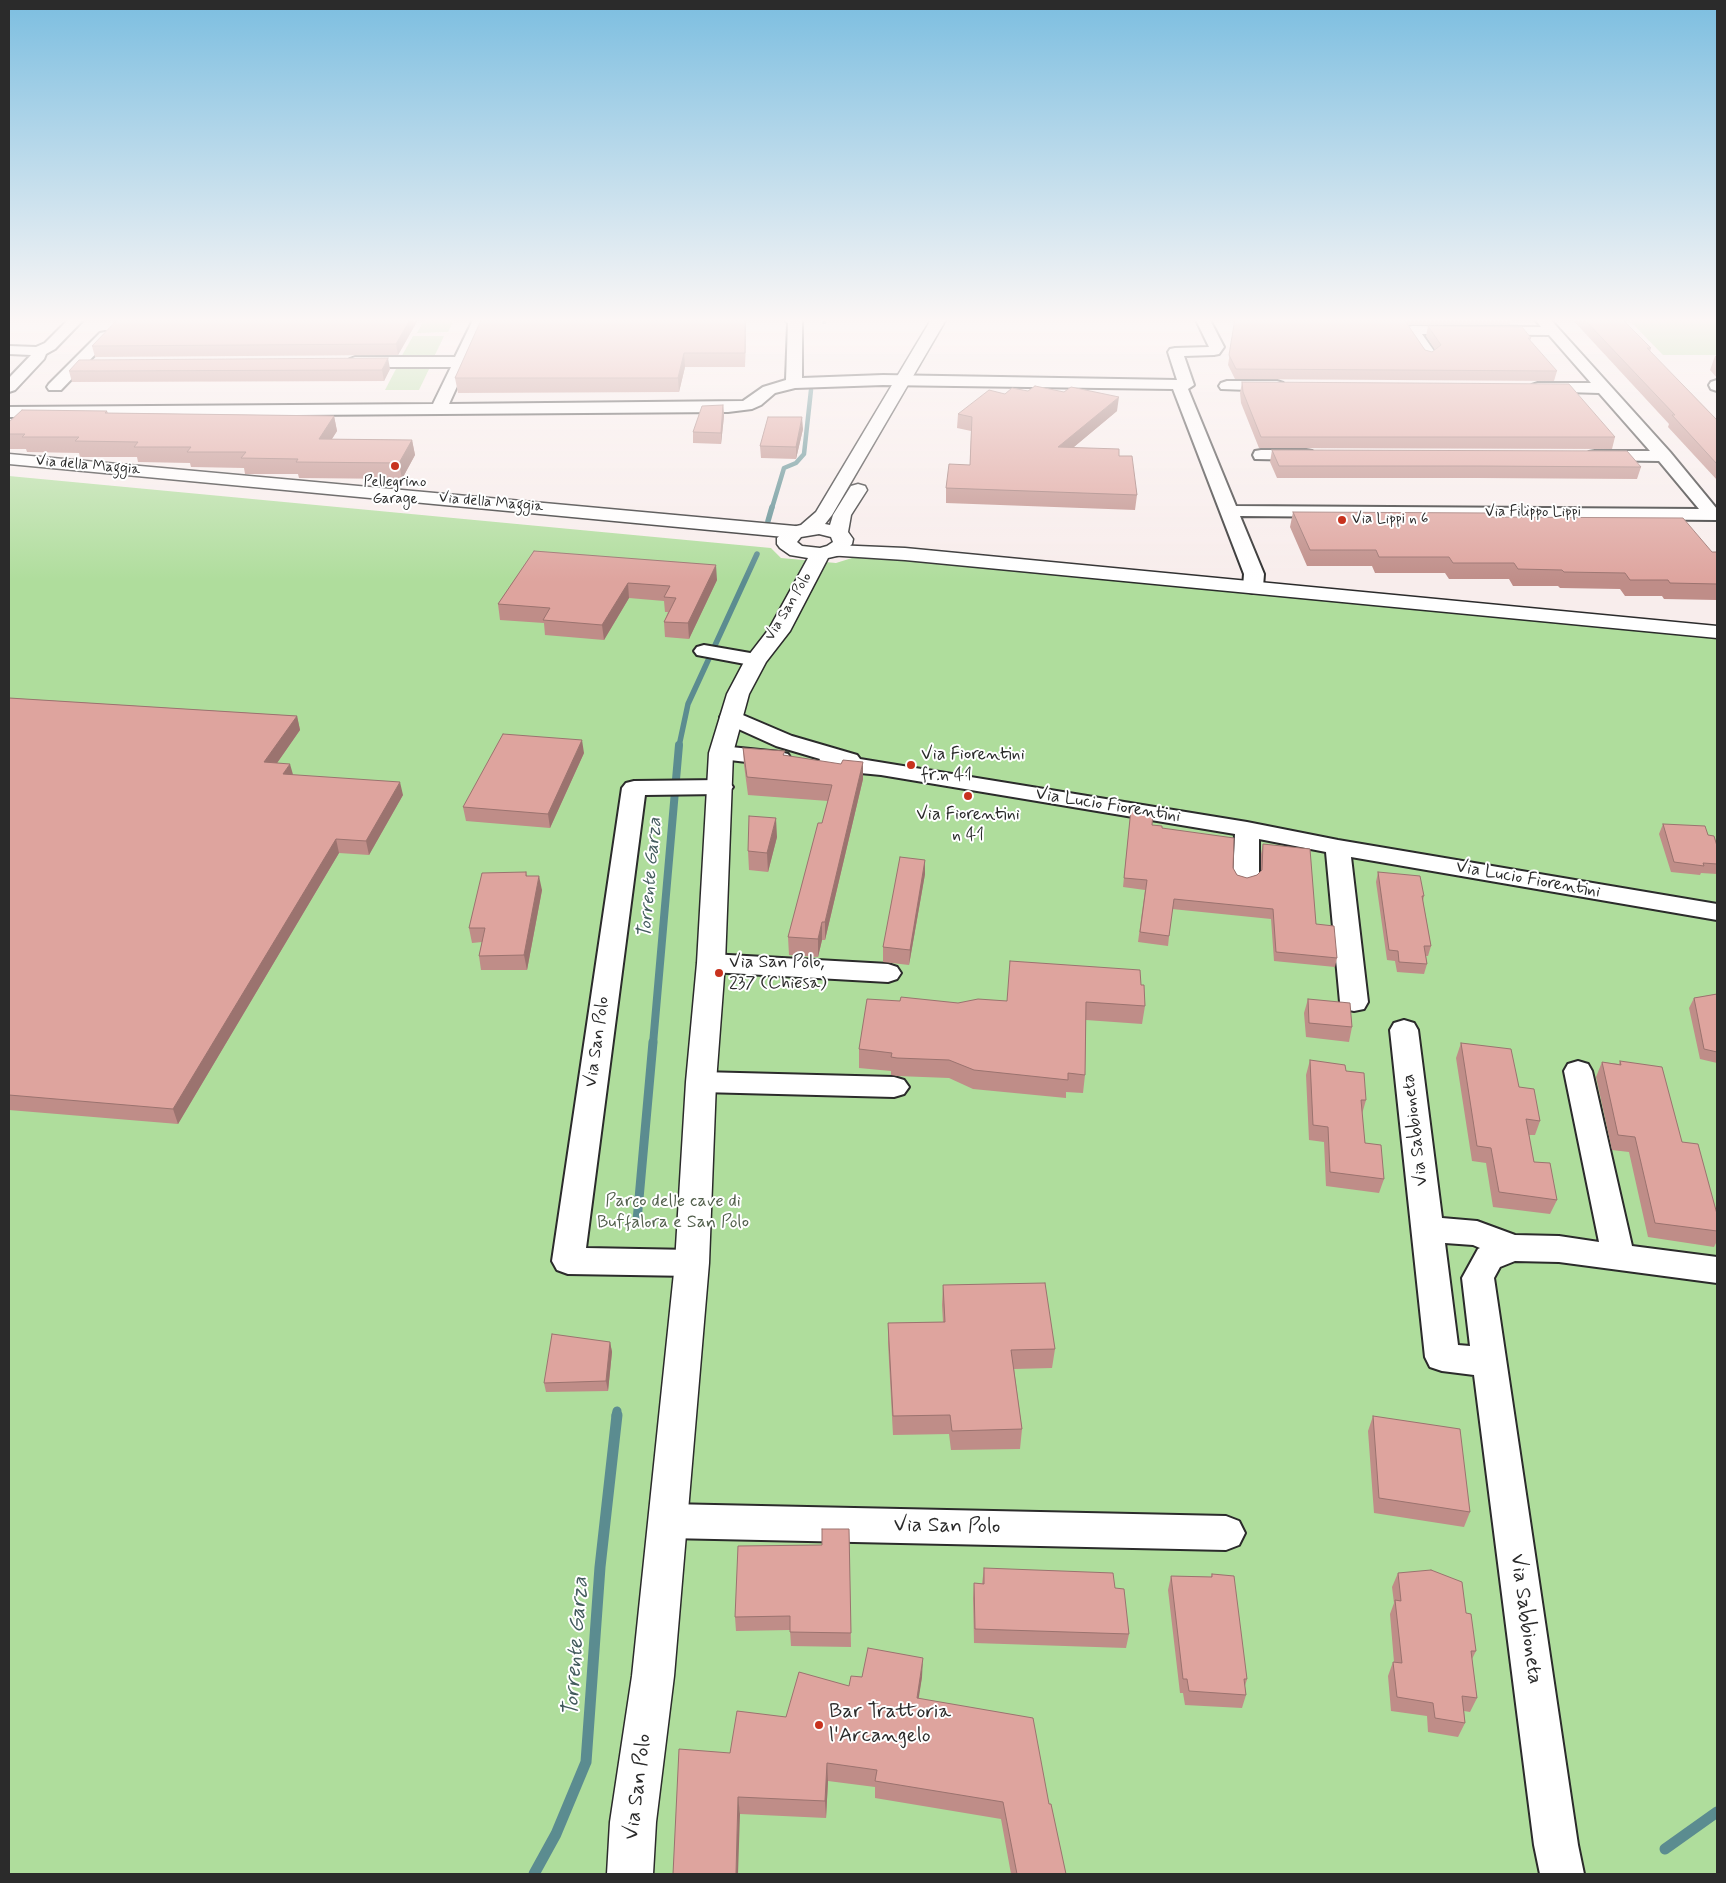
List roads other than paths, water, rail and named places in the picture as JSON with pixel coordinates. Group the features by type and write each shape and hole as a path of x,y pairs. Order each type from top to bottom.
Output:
{"street":[{"path":"438,410 440,406"},
{"path":"9,412 438,410 746,406"},
{"name":"Via San Polo","path":"756,660 763,629 788,580 796,539 823,515 889,406"},
{"path":"1187,406 1230,511 1253,580"},
{"path":"1619,406 1715,515"},
{"path":"1262,454 1320,455"},
{"path":"1575,456 1664,456"},
{"name":"Via della Maggia","path":"9,458 796,539"},
{"name":"Via della Maggia","path":"9,471 796,539"},
{"name":"Via San Polo","path":"630,1874 633,1822 653,1676 692,1263 701,1082 711,963 706,787 721,753 738,694 756,660 779,631 833,543 842,515 868,474"},
{"name":"Via Filippo Lippi","path":"1230,511 1715,515"},
{"path":"796,539 828,530 833,543 905,554 1717,617"},
{"name":"Via San Polo","path":"796,539 833,543"},
{"path":"1253,580 1717,632"},
{"path":"704,651 756,660"},
{"name":"Via Lucio Fiorentini","path":"731,717 784,741 881,768"},
{"name":"Via Lucio Fiorentini","path":"721,753 881,768 1247,829 1338,847 1717,912"},
{"name":"Via San Polo","path":"692,1263 568,1261 634,788 660,786 706,787"},
{"path":"1246,878 1247,829"},
{"path":"1338,847 1354,1002"},
{"path":"711,963 888,973"},
{"name":"Via Sabbioneta","path":"1404,1030 1442,1356 1490,1364"},
{"path":"1578,1071 1618,1257"},
{"path":"701,1082 894,1087"},
{"path":"1428,1229 1477,1234 1512,1248 1559,1250 1717,1270"},
{"name":"Via Sabbioneta","path":"1512,1248 1488,1258 1478,1278 1556,1845 1562,1874"},
{"name":"Via San Polo","path":"668,1521 1226,1533"}],"waterway":[{"name":"Torrente Garza","path":"772,508 784,468 796,463 804,454 809,406"},
{"name":"Torrente Garza","path":"768,521 772,507"},
{"name":"Torrente Garza","path":"679,746 688,704 757,554"},
{"name":"Torrente Garza","path":"653,1044 679,745"},
{"name":"Torrente Garza","path":"637,1221 653,1042"},
{"name":"Torrente Garza","path":"616,1416 617,1411"},
{"name":"Torrente Garza","path":"534,1874 556,1834 586,1762 600,1567 617,1415"},
{"path":"1665,1849 1717,1812"}],"place":[{"name":"Pellegrino Garage","path":"395,466"},
{"name":"Via Lippi n 6","path":"1342,520"},
{"name":"Via Fiorentini fr.n 41","path":"911,765"},
{"name":"Via Fiorentini n 41","path":"968,796"},
{"name":"Via San Polo, 237 (Chiesa)","path":"719,973"},
{"name":"Bar Trattoria l'Arcangelo","path":"819,1725"}],"park label":[{"name":"Parco delle cave di Buffalora e San Polo","path":"673,1212"}]}
